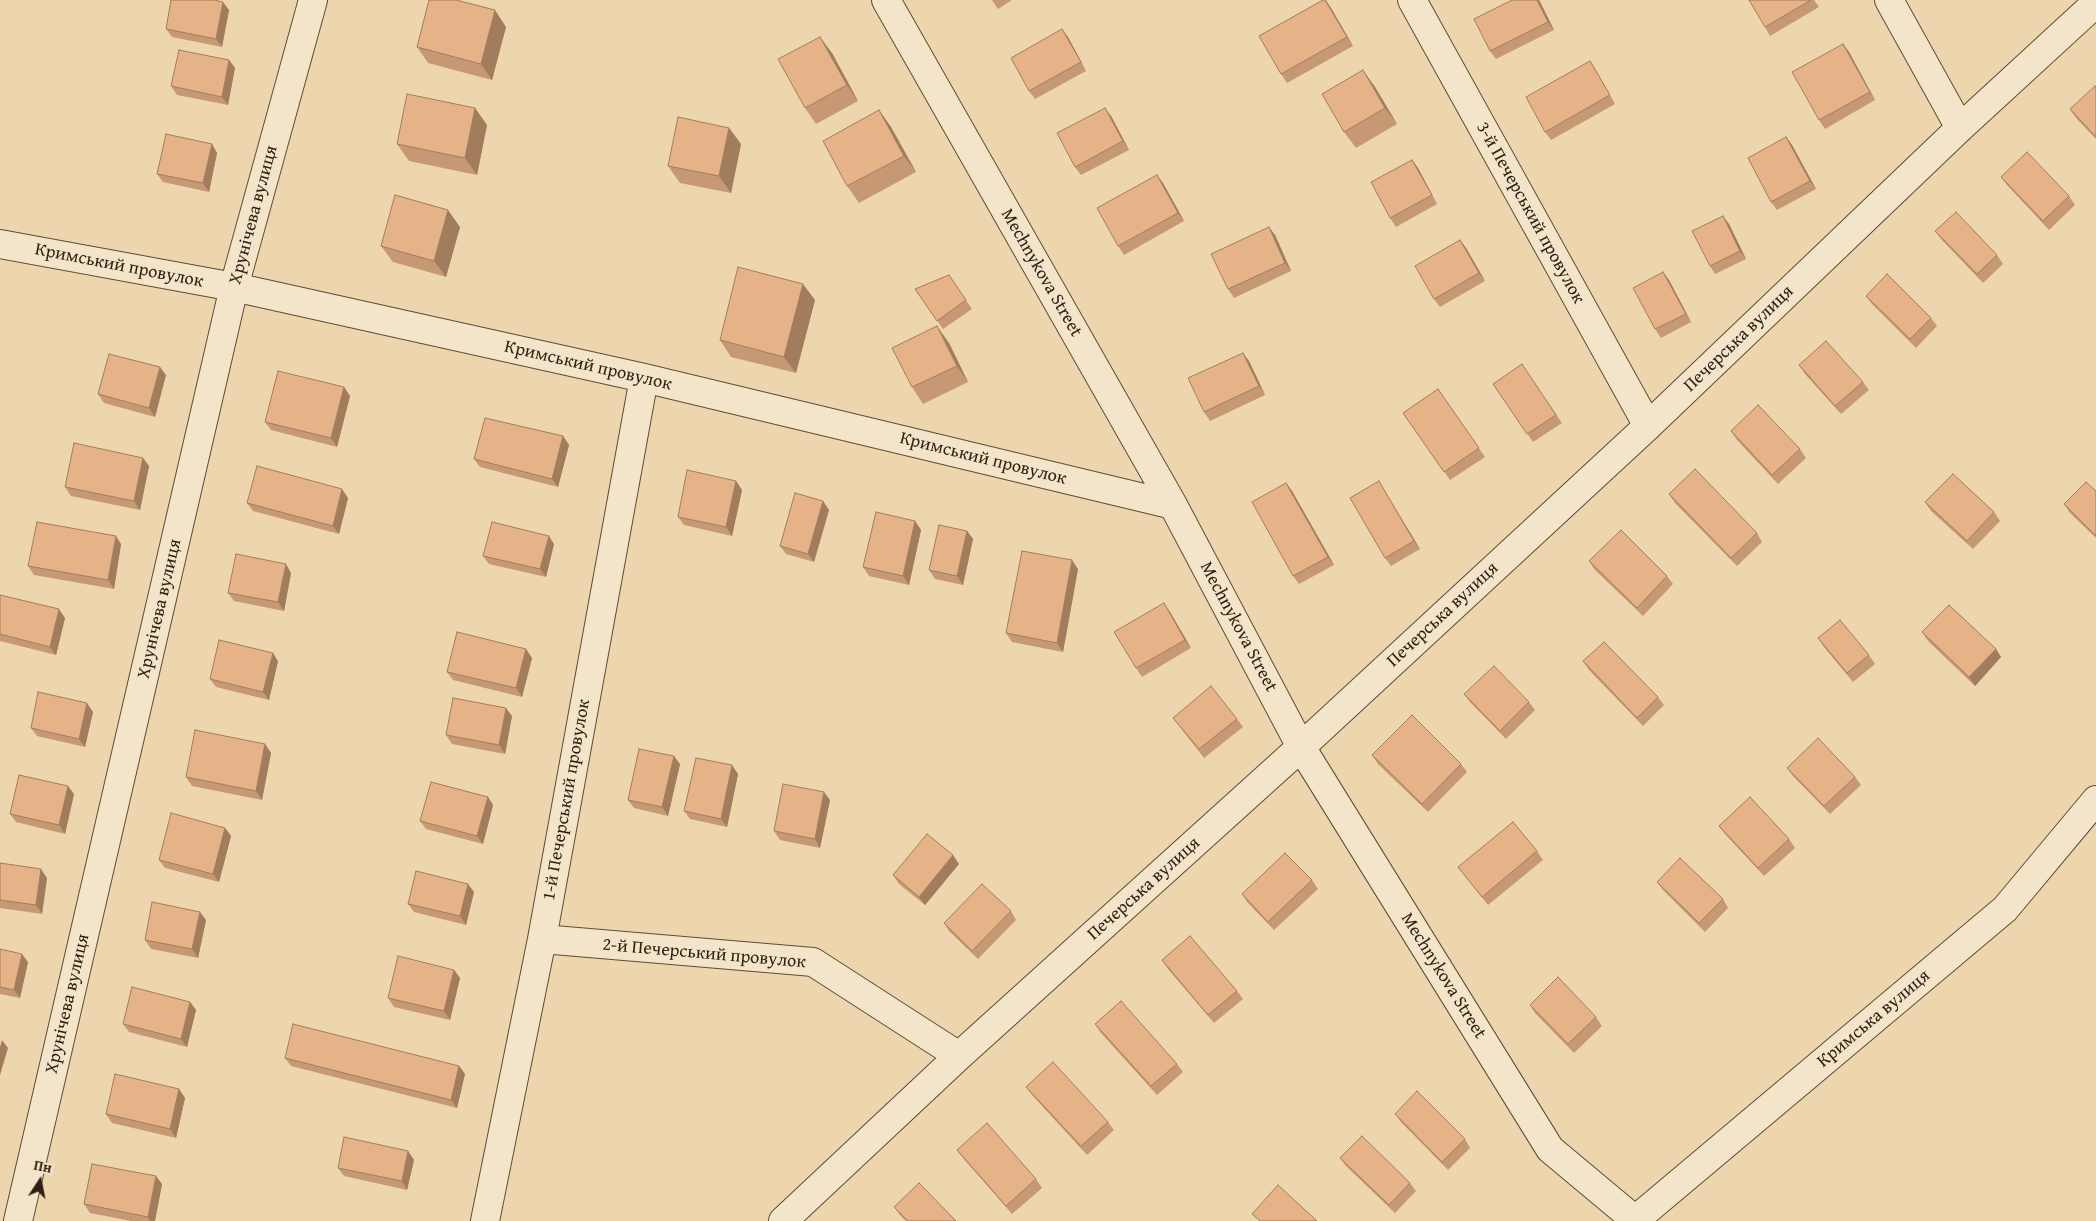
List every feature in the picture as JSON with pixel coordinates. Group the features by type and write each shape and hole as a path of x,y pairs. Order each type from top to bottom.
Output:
{"street":[{"name":"Хрунічева вулиця","path":"18,1221 234,288 313,0"},
{"name":"Mechnykova Street","path":"886,0 1173,505 1301,747 1550,1149 1634,1221"},
{"name":"3-й Печерський провулок","path":"1412,0 1648,426"},
{"path":"1889,0 1960,128"},
{"name":"Печерська вулиця","path":"783,1221 959,1056 1301,747 1648,426 1960,128 2096,3"},
{"name":"Кримський провулок","path":"0,244 234,288 644,378 1173,505"},
{"name":"1-й Печерський провулок","path":"485,1221 542,939 644,378"},
{"name":"Кримська вулиця","path":"1634,1221 2005,909 2096,800"},
{"name":"2-й Печерський провулок","path":"542,939 813,962 959,1056"}],"building":[{"path":"171,0 214,0 223,2 216,39 166,29"},
{"path":"429,0 456,0 495,10 481,64 417,47"},
{"path":"1325,0 1347,37 1281,74 1259,36"},
{"path":"1512,0 1537,0 1548,22 1490,51 1474,19"},
{"path":"1749,0 1811,0 1765,27"},
{"path":"1062,29 1081,62 1029,91 1011,58"},
{"path":"820,37 847,85 805,108 778,59"},
{"path":"1843,44 1870,92 1819,120 1792,72"},
{"path":"179,50 229,60 222,97 171,86"},
{"path":"1590,61 1610,95 1545,132 1526,97"},
{"path":"1363,70 1385,108 1344,132 1322,94"},
{"path":"2096,87 2096,137 2070,109"},
{"path":"407,94 475,108 465,158 397,144"},
{"path":"1105,108 1123,141 1075,167 1057,133"},
{"path":"879,110 904,156 847,186 823,141"},
{"path":"678,117 729,128 719,176 668,166"},
{"path":"166,134 212,144 203,183 157,174"},
{"path":"1786,137 1810,181 1771,202 1748,158"},
{"path":"2027,152 2069,196 2043,221 2001,177"},
{"path":"1412,160 1432,195 1390,218 1371,182"},
{"path":"1157,175 1178,213 1118,246 1097,208"},
{"path":"395,195 448,210 434,261 381,246"},
{"path":"1956,212 1997,255 1977,274 1935,231"},
{"path":"1723,216 1740,251 1710,266 1692,231"},
{"path":"1269,227 1285,263 1228,289 1211,254"},
{"path":"1460,240 1479,273 1434,299 1415,266"},
{"path":"738,267 803,284 784,357 720,340"},
{"path":"1663,272 1686,314 1655,329 1633,288"},
{"path":"1887,274 1931,318 1910,339 1866,296"},
{"path":"949,275 966,300 937,321 915,289"},
{"path":"937,326 957,366 912,387 892,348"},
{"path":"1826,341 1863,382 1835,406 1799,365"},
{"path":"1243,353 1259,386 1204,412 1188,378"},
{"path":"109,354 160,367 149,408 98,394"},
{"path":"1522,364 1556,415 1527,434 1493,384"},
{"path":"278,371 344,387 331,438 265,422"},
{"path":"1438,389 1479,448 1444,472 1403,413"},
{"path":"1758,405 1800,449 1772,475 1731,431"},
{"path":"485,418 563,436 552,479 474,459"},
{"path":"74,443 143,458 134,501 65,487"},
{"path":"257,466 342,489 333,526 247,503"},
{"path":"1695,469 1757,533 1731,558 1669,494"},
{"path":"687,470 736,481 726,527 678,517"},
{"path":"1953,474 1994,512 1967,541 1925,502"},
{"path":"1379,481 1414,541 1385,558 1350,498"},
{"path":"2086,482 2096,491 2096,536 2064,504"},
{"path":"1286,483 1328,557 1293,576 1252,502"},
{"path":"795,493 823,501 808,554 780,546"},
{"path":"876,512 915,521 903,576 863,567"},
{"path":"37,522 116,536 108,580 28,566"},
{"path":"492,522 549,536 540,569 483,556"},
{"path":"939,525 967,531 957,576 929,570"},
{"path":"1621,530 1667,576 1637,608 1589,561"},
{"path":"1022,551 1072,560 1057,643 1006,633"},
{"path":"236,554 286,564 278,602 228,593"},
{"path":"0,595 59,609 50,647 0,634"},
{"path":"1164,603 1185,640 1136,668 1114,632"},
{"path":"1949,605 1996,649 1969,677 1922,632"},
{"path":"1840,620 1869,655 1847,673 1818,638"},
{"path":"457,632 526,649 516,688 447,672"},
{"path":"219,640 273,653 263,692 210,679"},
{"path":"1604,642 1658,697 1637,718 1583,661"},
{"path":"1494,666 1529,702 1500,731 1464,694"},
{"path":"1211,686 1237,719 1199,749 1173,718"},
{"path":"38,692 87,703 79,739 31,728"},
{"path":"453,698 506,708 499,745 446,735"},
{"path":"1412,715 1461,764 1422,804 1372,755"},
{"path":"195,730 265,744 256,791 186,777"},
{"path":"1818,738 1855,777 1824,806 1787,768"},
{"path":"639,749 674,756 662,807 628,800"},
{"path":"696,758 732,765 721,819 684,811"},
{"path":"19,775 68,786 59,825 10,814"},
{"path":"431,782 488,797 477,836 420,821"},
{"path":"783,784 824,792 815,839 774,831"},
{"path":"1750,797 1789,839 1758,868 1719,826"},
{"path":"171,813 225,828 213,874 159,860"},
{"path":"1513,822 1537,851 1482,897 1458,867"},
{"path":"927,834 953,855 919,897 893,875"},
{"path":"1285,853 1312,880 1268,922 1242,894"},
{"path":"1680,858 1723,899 1699,923 1657,882"},
{"path":"0,863 41,869 36,905 0,900"},
{"path":"416,871 468,884 460,916 408,904"},
{"path":"982,884 1011,911 972,951 944,923"},
{"path":"152,902 200,912 192,949 145,940"},
{"path":"1190,936 1237,991 1208,1015 1162,960"},
{"path":"0,949 22,954 14,990 0,987"},
{"path":"398,956 454,970 444,1011 388,998"},
{"path":"1558,977 1596,1017 1568,1044 1530,1005"},
{"path":"132,987 190,1002 181,1039 123,1024"},
{"path":"1121,1001 1177,1064 1151,1086 1095,1024"},
{"path":"293,1024 459,1066 451,1100 285,1058"},
{"path":"1053,1062 1108,1122 1081,1146 1026,1087"},
{"path":"115,1074 179,1089 170,1129 106,1114"},
{"path":"1417,1091 1465,1139 1442,1162 1395,1114"},
{"path":"987,1123 1036,1179 1006,1206 957,1150"},
{"path":"1362,1136 1410,1183 1389,1205 1340,1158"},
{"path":"344,1137 408,1151 402,1181 338,1168"},
{"path":"92,1164 156,1176 148,1217 84,1204"},
{"path":"919,1183 956,1221 908,1221 894,1207"},
{"path":"1278,1185 1317,1221 1260,1221 1252,1214"}]}
